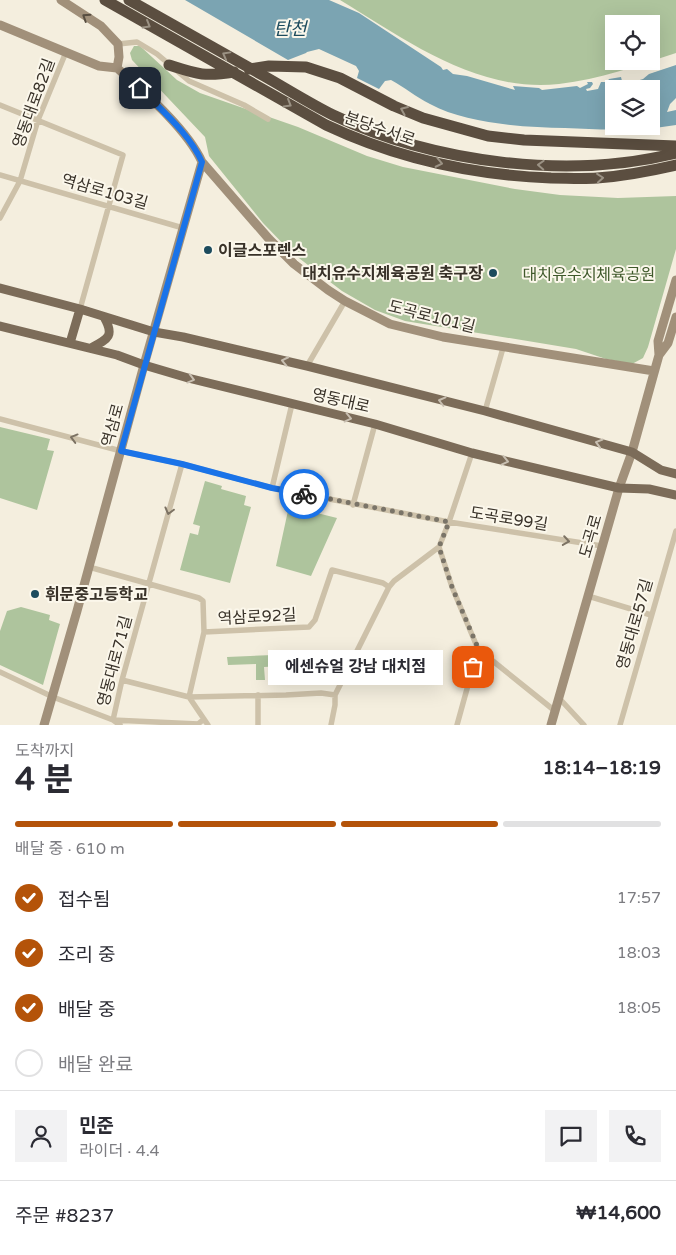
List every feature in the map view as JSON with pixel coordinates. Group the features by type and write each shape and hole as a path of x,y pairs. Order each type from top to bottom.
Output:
{"highway":[{"name":"분당수서로","path":"105,0 310,117 342,133 393,151 480,171 542,178 596,178 676,165"},
{"name":"분당수서로","path":"129,0 313,105 351,123 414,144 457,155 501,162 567,166 602,166 676,153"},
{"path":"169,65 212,76 269,66 306,67 340,78 394,106 423,118 488,136 524,140 676,146"}],"main road":[{"name":"영동대로","path":"0,288 80,309 154,332 306,366 485,411 632,452 661,470 676,474"},
{"path":"70,343 80,309"},
{"path":"91,348 104,341 108,336 110,327 104,317"},
{"name":"영동대로","path":"0,326 91,348 188,378 375,424 472,453 619,488 649,488 676,495"}],"street":[{"path":"0,25 98,66 117,68 119,57 118,44 101,26 61,0"},
{"path":"118,44 138,42 157,54 189,81 236,101 268,119"},
{"name":"영동대로82길","path":"0,218 20,181 38,120 66,52"},
{"name":"도곡로101길","path":"117,68 176,125 196,149 202,162 269,239 294,264 345,301 390,324 443,337 654,371"},
{"path":"0,104 123,155 80,309"},
{"name":"역삼로","path":"44,725 202,162"},
{"name":"역삼로103길","path":"0,175 183,228"},
{"path":"196,182 203,179 219,181"},
{"name":"도곡로","path":"659,356 658,341 676,280"},
{"name":"영동대로","path":"306,366 345,301"},
{"name":"도곡로","path":"551,725 619,488 632,452 654,371 659,356 668,343 676,317"},
{"path":"485,411 503,348"},
{"path":"272,488 292,404"},
{"name":"도곡로99길","path":"0,419 272,488 449,522 602,546"},
{"path":"353,505 375,424"},
{"path":"331,725 335,695 389,587 394,581 439,547 472,453"},
{"name":"영동대로71길","path":"113,720 122,680 182,464"},
{"name":"영동대로57길","path":"620,725 676,531"},
{"path":"439,547 452,587 478,648 555,710"},
{"name":"역삼로92길","path":"89,567 199,598 203,601 204,632 188,697"},
{"name":"역삼로92길","path":"204,632 309,627 316,620 332,570 383,583 389,587"},
{"path":"588,596 651,615"},
{"path":"457,725 478,648"},
{"path":"0,672 113,720 120,725"},
{"path":"122,680 188,697 321,693 335,695"},
{"path":"258,695 258,725"},
{"path":"188,697 202,722 208,725"},
{"path":"559,698 584,725"},
{"path":"113,720 198,724 202,722"}],"green space":[{"path":"340,0 676,0 676,53 660,58 660,15 605,15 605,70 624,70 559,84 529,85 499,80 471,72 417,47"},
{"name":"대치유수지체육공원","path":"134,46 140,46 177,80 200,93 298,127 367,156 403,167 515,189 560,195 618,198 676,196 676,249 648,347 643,358 632,364 606,359 576,349 405,321 375,310 342,291 291,252 263,223 209,156 205,137 132,60 130,53"},
{"path":"0,427 50,439 47,450 54,451 37,510 0,498"},
{"path":"205,481 222,486 221,489 246,496 244,505 251,507 230,583 180,570 190,533 198,535 200,526 193,524"},
{"path":"289,506 337,518 311,576 276,566"},
{"path":"21,607 50,615 49,620 60,624 43,685 0,665 0,631 7,611"},
{"path":"298,654 298,665 264,667 265,680 256,680 256,664 228,665 227,657"}],"water":[{"name":"탄천","path":"185,0 329,0 359,13 443,70 447,69 453,74 467,76 515,90 513,86 539,88 542,90 577,86 580,88 588,84 587,82 592,82 593,84 590,88 586,89 587,91 598,89 601,82 605,82 605,130 531,127 461,116 445,111 425,101 391,80 385,81 379,89 357,78 359,71 356,66 319,49 288,60"},
{"name":"탄천","path":"676,65 676,98 670,104 667,112 676,110 676,125 660,127 660,80 640,80 649,74"},
{"name":"탄천","path":"621,77 622,80 608,80 609,79"}],"way so far":[{"path":"304,494 353,505 449,522 439,547 452,587 478,648 473,667"}],"place":[{"name":"이글스포렉스","path":"208,250"},
{"name":"대치유수지체육공원 축구장","path":"493,273"},
{"name":"휘문중고등학교","path":"35,594"},
{"name":"에센슈얼 강남 대치점","path":"473,667"}],"route":[{"path":"140,88 176,125 196,149 202,162 121,451 304,494"}]}
